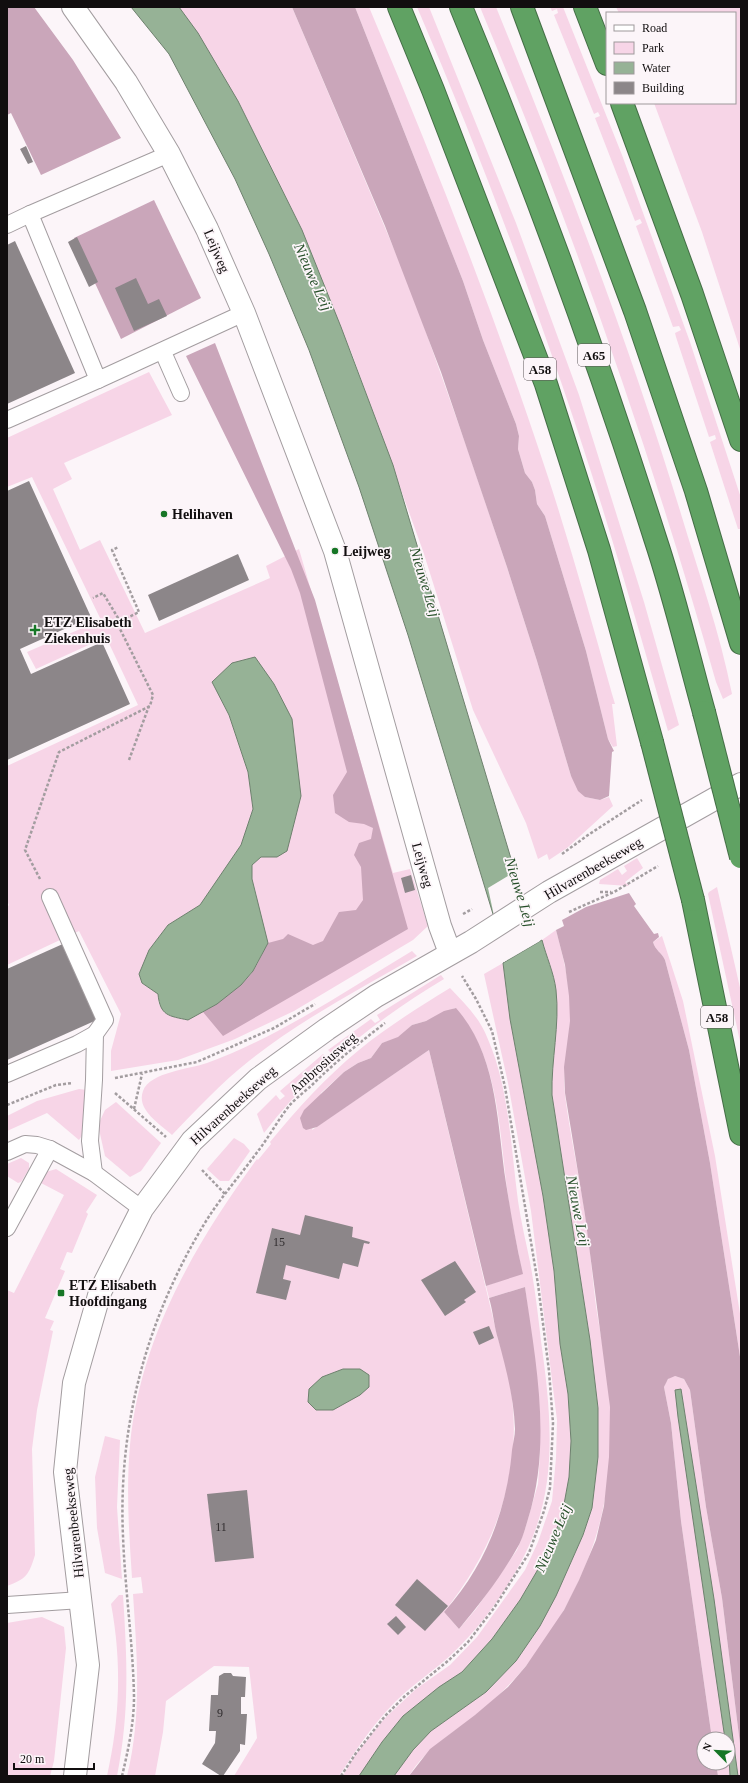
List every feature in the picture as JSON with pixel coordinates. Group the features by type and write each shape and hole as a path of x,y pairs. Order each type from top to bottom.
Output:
{"highway":[{"name":"A58","path":"399,7 433,90 546,384 599,550 652,742 693,900 741,1134"},
{"name":"A65","path":"461,7 487,70 586,331 656,540 704,712 741,857"},
{"path":"522,7 537,42 635,311 696,491 741,642"},
{"path":"585,7 606,61"},
{"path":"622,104 692,294 741,440"}],"street":[{"name":"Leijweg","path":"73,7 126,82 169,154 207,229 244,313 335,551 440,926 450,953"},
{"name":"Hilvarenbeekseweg","path":"75,1776 88,1665 65,1472 74,1383 100,1292 142,1209 192,1141 258,1079 376,996 471,942 549,892 741,784"}],"lane":[{"path":"7,225 169,154"},
{"path":"30,214 98,380"},
{"path":"7,420 163,352 244,313"},
{"path":"163,352 181,394"},
{"path":"7,1074 77,1044 95,1034 105,1020 50,897"},
{"path":"94,1173 90,1141 98,1080 95,1034"},
{"path":"7,1152 25,1144 37,1145 50,1149 94,1173 142,1209"},
{"path":"7,1228 50,1149"},
{"path":"7,1605 81,1600"}],"path":[{"path":"117,623 139,612 112,550 119,547"},
{"path":"93,598 103,593 118,618 117,623 153,695 129,760"},
{"path":"50,897 25,850 59,752 150,706"},
{"name":"Hilvarenbeekseweg","path":"567,912 614,892"},
{"path":"440,926 473,909"},
{"path":"341,1776 356,1753 385,1716 404,1696 449,1660 468,1642 494,1608 529,1553 544,1511 550,1488 553,1423 549,1371 538,1284 505,1087 492,1031 476,999 460,974"},
{"path":"7,1105 56,1085 142,1074 196,1062 274,1028 319,1002"},
{"name":"Ambrosiusweg","path":"122,1776 134,1699 123,1535 124,1455 142,1361 166,1296 203,1225 225,1194 258,1152 290,1106 332,1066 391,1018"},
{"path":"134,1109 142,1074"}],"green space":[{"path":"178,7 292,7 410,287 507,567 571,776 585,797 600,800 609,797 613,806 567,848 549,860 547,854 538,859 526,823 473,710 423,551 352,354 262,148 243,112"},
{"path":"355,7 369,7 444,190 509,363 582,587 615,704 612,704 617,746 613,747 608,739 586,651 545,516 537,504 532,482 525,473 518,449 519,436 516,424 483,340 463,281"},
{"path":"417,7 429,7 516,223 579,395 644,602 679,725 668,731 602,506 560,378 482,165"},
{"path":"480,7 496,7 571,195 618,322 661,450 715,626 732,694 723,699 716,682 665,510 608,341 547,173"},
{"path":"550,7 563,7 622,155 690,342 741,498 741,529 738,529 710,442 716,439 715,435 709,437 676,337 675,333 681,330 679,326 673,327 636,226 642,223 640,219 635,221 595,118 600,116 598,112 594,114 554,15 558,13 557,9 552,11"},
{"path":"616,7 741,7 741,352 702,232 654,104 736,104 736,12 618,12"},
{"path":"149,372 172,415 64,463 72,479 53,489 80,550 100,540 145,633 270,578 266,566 299,549 393,873 410,869 428,926 413,940 294,1011 235,1039 178,1060 111,1071 111,1051 121,1014 79,931 7,965 7,907 9,905 7,901 7,766 138,705 106,637 36,669 27,652 101,620 32,477 7,487 7,438","holes":["212,682 301,796 277,856 261,857 252,865 252,879 257,897 241,985 217,1004 188,1020 159,1005 158,994 142,983 139,974 149,950 168,925 200,905 242,845 253,809 248,772 229,715"]},
{"path":"637,858 643,868 625,882 629,886 599,884 600,880 618,869 622,875 627,871 624,866"},
{"path":"717,887 741,992 741,1046 708,894"},
{"path":"556,930 569,987 570,999 569,1031 564,1077 565,1095 587,1226 596,1306 609,1395 611,1435 607,1486 596,1536 588,1560 565,1608 537,1652 503,1691 477,1714 431,1749 409,1776 394,1776 413,1750 431,1731 486,1692 516,1661 533,1637 556,1596 583,1535 592,1508 598,1457 598,1408 590,1340 552,1095 557,1003 554,977 542,940"},
{"path":"662,936 683,1001 715,1156 741,1320 741,1363 710,1163 689,1050 665,960 653,942"},
{"path":"412,951 417,956 310,1018 249,1061 219,1087 172,1135 150,1116 146,1110 142,1098 143,1091 154,1079 171,1072 207,1063 260,1040 312,1012"},
{"path":"503,963 510,1019 543,1196 554,1271 560,1344 568,1394 571,1441 569,1477 562,1515 537,1571 520,1600 492,1639 462,1672 439,1687 403,1716 382,1742 359,1776 343,1776 355,1755 384,1719 416,1689 450,1665 477,1637 525,1570 538,1542 552,1501 556,1458 557,1420 531,1211 508,1083 484,974"},
{"path":"441,975 444,979 370,1029 324,1067 283,1110 264,1133 257,1114 276,1095 280,1100 285,1096 280,1091 323,1054 327,1058 332,1054 328,1050 371,1019 375,1023 380,1020 377,1015"},
{"path":"450,988 471,1011 484,1030 494,1056 505,1096 519,1209 535,1292 548,1395 550,1449 548,1476 536,1529 519,1567 476,1629 456,1650 402,1695 387,1710 365,1738 339,1776 234,1776 257,1738 249,1667 214,1666 166,1701 163,1732 155,1776 127,1776 132,1753 137,1708 137,1663 133,1594 143,1593 141,1577 132,1578 128,1512 130,1445 136,1405 145,1367 158,1330 174,1294 212,1224 257,1159 258,1160 271,1144 270,1142 280,1130 312,1094 347,1060 381,1033","holes":["455,1008 470,1028 481,1049 489,1072 495,1097 509,1205 522,1273 486,1286 489,1298 525,1287 538,1389 540,1453 538,1484 525,1529 517,1550 476,1609 459,1629 444,1612 466,1581 484,1550 498,1517 508,1483 513,1448 513,1412 508,1376 498,1339 429,1050 312,1130 321,1093 344,1072 358,1063 371,1058 382,1043 398,1038 412,1025 426,1021","343,1369 360,1369 322,1377"]},
{"path":"79,1089 87,1090 83,1134 79,1140 47,1113 7,1131 7,1116 37,1101"},
{"path":"116,1102 161,1143 141,1171 130,1177 105,1156 98,1125 105,1110"},
{"path":"234,1138 244,1144 250,1151 229,1181 220,1181 207,1169"},
{"path":"21,1158 29,1163 29,1169 21,1182 18,1183 7,1176 7,1164"},
{"path":"56,1169 97,1195 86,1212 88,1214 72,1253 67,1252 60,1269 65,1271 45,1318 54,1321 50,1330 53,1331 37,1410 32,1449 35,1555 29,1572 19,1581 7,1586 7,1290 14,1293 64,1195 41,1183 46,1172"},
{"path":"671,1376 684,1379 690,1390 706,1507 722,1598 741,1752 741,1776 738,1776 736,1762 736,1731 732,1731 728,1706 710,1626 724,1731 711,1731 681,1521 671,1423 664,1387"},
{"path":"105,1436 120,1440 117,1507 122,1579 105,1573 97,1528 95,1477"},
{"path":"119,1595 123,1595 126,1707 117,1776 107,1776 115,1733 118,1690 117,1647 111,1604"},
{"path":"42,1617 64,1627 66,1648 54,1761 50,1776 7,1776 7,1623"},
{"path":"717,1771 729,1771 730,1776 718,1776"}],"shaded area":[{"path":"7,7 34,7 73,60 121,138 41,175 11,113 7,115"},
{"path":"292,7 355,7 463,281 483,340 516,424 519,436 518,449 525,473 532,482 537,504 545,516 586,651 608,739 614,751 612,752 609,796 600,800 585,797 578,791 571,776 507,567 441,372 385,226"},
{"path":"154,200 201,298 121,339 74,238"},
{"path":"215,343 315,600 408,929 223,1036 203,1012 216,1004 244,982 253,971 268,943 283,939 288,934 313,945 323,941 339,912 356,910 363,900 361,867 354,855 359,843 371,839 373,828 364,824 349,822 335,813 333,795 347,772 300,593 291,569 186,356"},
{"path":"629,893 636,904 634,906 654,934 658,933 659,937 653,942 665,960 689,1050 710,1163 741,1363 741,1752 722,1598 706,1507 690,1390 684,1379 675,1376 668,1379 664,1387 671,1423 681,1521 711,1731 696,1731 696,1771 717,1771 718,1776 409,1776 430,1749 475,1715 508,1687 526,1666 564,1610 579,1580 596,1540 604,1506 609,1457 610,1407 585,1215 565,1093 564,1067 570,1021 569,996 565,965 556,930 564,926 562,920 586,907"},
{"path":"456,1008 470,1027 488,1068 497,1114 506,1183 523,1274 486,1286 429,1050 317,1127 306,1130 303,1128 300,1118 304,1110 344,1072 358,1063 371,1058 382,1043 398,1037 412,1025 426,1021 444,1011"},
{"path":"525,1287 540,1403 539,1462 535,1491 522,1539 489,1591 459,1629 444,1612 471,1576 492,1537 505,1494 515,1432 513,1406 509,1384 489,1298"}],"water":[{"name":"Nieuwe Leij","path":"131,7 179,7 198,33 238,101 302,230 341,327 393,465 536,942 507,960 408,635 359,487 309,350 269,254 235,179 169,54"},
{"path":"255,657 274,684 292,719 301,796 287,851 277,857 261,857 252,865 252,879 268,943 253,971 241,985 217,1004 188,1020 171,1016 163,1011 158,994 142,983 139,974 149,950 168,925 200,905 241,845 253,809 248,772 229,715 212,682 232,663"},
{"name":"Nieuwe Leij","path":"542,940 554,977 557,1003 552,1095 590,1340 598,1408 598,1457 592,1508 583,1535 556,1596 540,1626 516,1661 486,1692 431,1731 413,1750 394,1776 359,1776 382,1742 403,1716 439,1687 462,1672 492,1639 520,1600 537,1571 562,1515 569,1477 571,1441 568,1394 560,1344 554,1271 543,1196 510,1019 503,963"},
{"path":"343,1369 360,1369 369,1375 369,1387 360,1395 333,1410 316,1410 308,1402 309,1389 322,1377"},
{"path":"681,1389 714,1599 732,1731 724,1731 675,1390"},
{"path":"736,1761 738,1776 730,1776 730,1771 736,1771"}],"pier":[{"path":"516,871 537,940 539,939 540,941 504,962 488,888"}],"building":[{"path":"26,146 33,162 28,164 20,149"},
{"path":"77,237 98,282 89,287 68,242"},
{"path":"15,241 75,373 7,404 7,245"},
{"path":"136,278 148,304 159,299 167,316 134,331 115,288"},
{"name":"ETZ Elisabeth Ziekenhuis","path":"29,481 91,617 20,649 31,674 102,642 130,704 7,760 7,491"},
{"path":"238,554 249,580 159,621 148,595"},
{"path":"411,875 415,890 405,893 401,878"},
{"path":"65,943 99,1019 7,1060 7,969"},
{"path":"305,1215 353,1227 352,1237 370,1242 369,1244 364,1243 358,1267 343,1263 339,1279 286,1265 283,1279 291,1281 286,1300 256,1293 272,1228 300,1235"},
{"path":"455,1261 476,1292 464,1300 466,1302 445,1316 421,1280"},
{"path":"489,1326 494,1338 479,1345 473,1332"},
{"path":"247,1490 254,1558 215,1562 207,1494"},
{"path":"417,1579 448,1606 425,1631 395,1605"},
{"path":"396,1616 406,1627 398,1635 387,1624"},
{"path":"224,1673 231,1673 233,1676 246,1677 245,1697 241,1697 241,1714 247,1714 245,1745 240,1744 240,1751 223,1776 221,1776 202,1764 215,1743 216,1731 209,1731 211,1695 218,1695 219,1676"}],"place":[{"name":"Helihaven","path":"164,514"},
{"name":"Leijweg","path":"335,551"},
{"name":"ETZ Elisabeth Ziekenhuis","path":"35,630"},
{"name":"ETZ Elisabeth Hoofdingang","path":"61,1293"}]}
